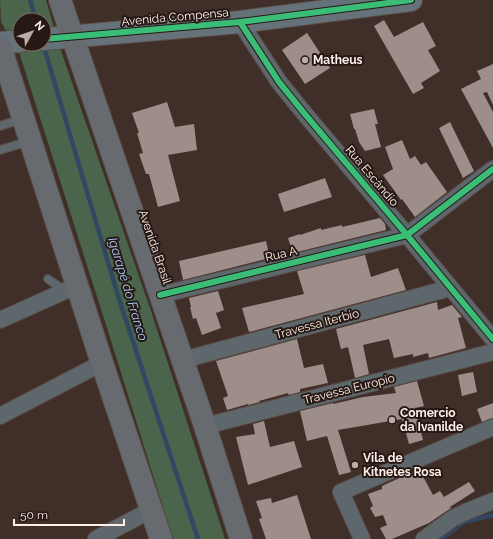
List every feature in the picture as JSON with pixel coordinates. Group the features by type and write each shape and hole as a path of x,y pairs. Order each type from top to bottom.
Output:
{"highway":[{"name":"Avenida Brasil","path":"60,0 58,38 160,295 205,426 241,539"},
{"path":"6,43 24,119 31,140 70,288 102,363 161,539"}],"street":[{"name":"Avenida Compensa","path":"58,38 240,22 412,0"},
{"name":"Rua Escândio","path":"240,22 279,82 493,339"},
{"path":"407,235 493,169"},
{"name":"Rua A","path":"160,295 407,235"},
{"path":"0,320 70,288"},
{"name":"Travessa Iterbio","path":"183,360 450,288"},
{"name":"Travessa Europio","path":"205,426 493,352"},
{"path":"0,416 102,363"},
{"path":"362,539 340,493 343,490 493,427"},
{"path":"424,539 452,518 493,501"},
{"path":"96,539 151,510"}],"lane":[{"path":"0,126 24,119"},
{"path":"0,150 31,140"},
{"path":"48,279 70,288"}],"green space":[{"path":"0,0 46,0 50,12 12,12 12,40 1,22"},
{"path":"52,21 60,48 151,311 225,539 173,539 19,52 52,52"}],"building":[{"path":"384,20 394,37 423,22 436,46 428,50 440,71 421,83 424,88 413,94 374,26"},
{"path":"307,33 330,68 305,84 282,50"},
{"path":"493,64 493,105 487,92 483,93 493,112 493,148 461,89 481,79 477,71"},
{"path":"167,102 175,127 194,124 197,150 168,155 180,201 158,207 149,174 146,174 139,154 143,153 137,133 139,133 132,113"},
{"path":"374,109 378,124 375,124 381,147 365,151 359,142 350,114"},
{"path":"450,122 474,171 463,178 439,128"},
{"path":"402,140 410,159 415,156 421,165 426,162 447,192 415,217 383,175 393,169 385,147"},
{"path":"325,178 332,197 284,212 278,194"},
{"path":"380,218 385,224 386,230 293,253 288,238 321,228 321,230 342,225 342,227"},
{"path":"266,241 270,258 183,280 179,261"},
{"path":"365,255 371,277 398,268 406,290 249,332 242,308 304,294 297,271"},
{"path":"218,291 224,310 216,313 221,328 202,335 196,318 193,319 189,298"},
{"path":"437,302 438,310 452,305 462,317 458,318 466,348 429,358 428,353 413,357 413,354 394,358 389,339 363,345 369,374 355,378 348,347 341,349 336,329"},
{"path":"297,339 304,368 323,364 328,383 300,389 300,392 289,395 288,393 227,410 223,398 228,396 216,361"},
{"path":"473,372 477,392 462,396 458,375"},
{"path":"417,381 424,406 415,408 423,440 409,444 402,419 338,430 351,472 339,475 327,436 307,441 300,411 363,397 396,393 394,387"},
{"path":"493,403 493,418 482,422 477,409"},
{"path":"264,421 270,447 294,441 302,467 248,485 236,437 255,434 253,424"},
{"path":"419,469 433,495 440,491 444,497 469,482 475,491 429,523 392,539 386,539 380,528 387,525 383,515 375,517 370,508 373,506 368,494 382,489 382,486"},
{"path":"297,495 311,539 266,539 259,519 262,518 256,501 271,498 272,503"}],"waterway":[{"name":"Igarapé do Franco","path":"30,0 34,12"},
{"name":"Igarapé do Franco","path":"45,52 119,299 198,539"},
{"path":"441,539 464,522 493,515"}],"cycle path":[{"path":"52,38 240,22 411,0"},
{"path":"240,22 279,82 493,339"},
{"path":"160,295 407,235 493,169"}],"place":[{"name":"Matheus","path":"305,60"},
{"name":"Comercio da Ivanilde","path":"392,420"},
{"name":"Vila de Kitnetes Rosa","path":"355,465"}]}
